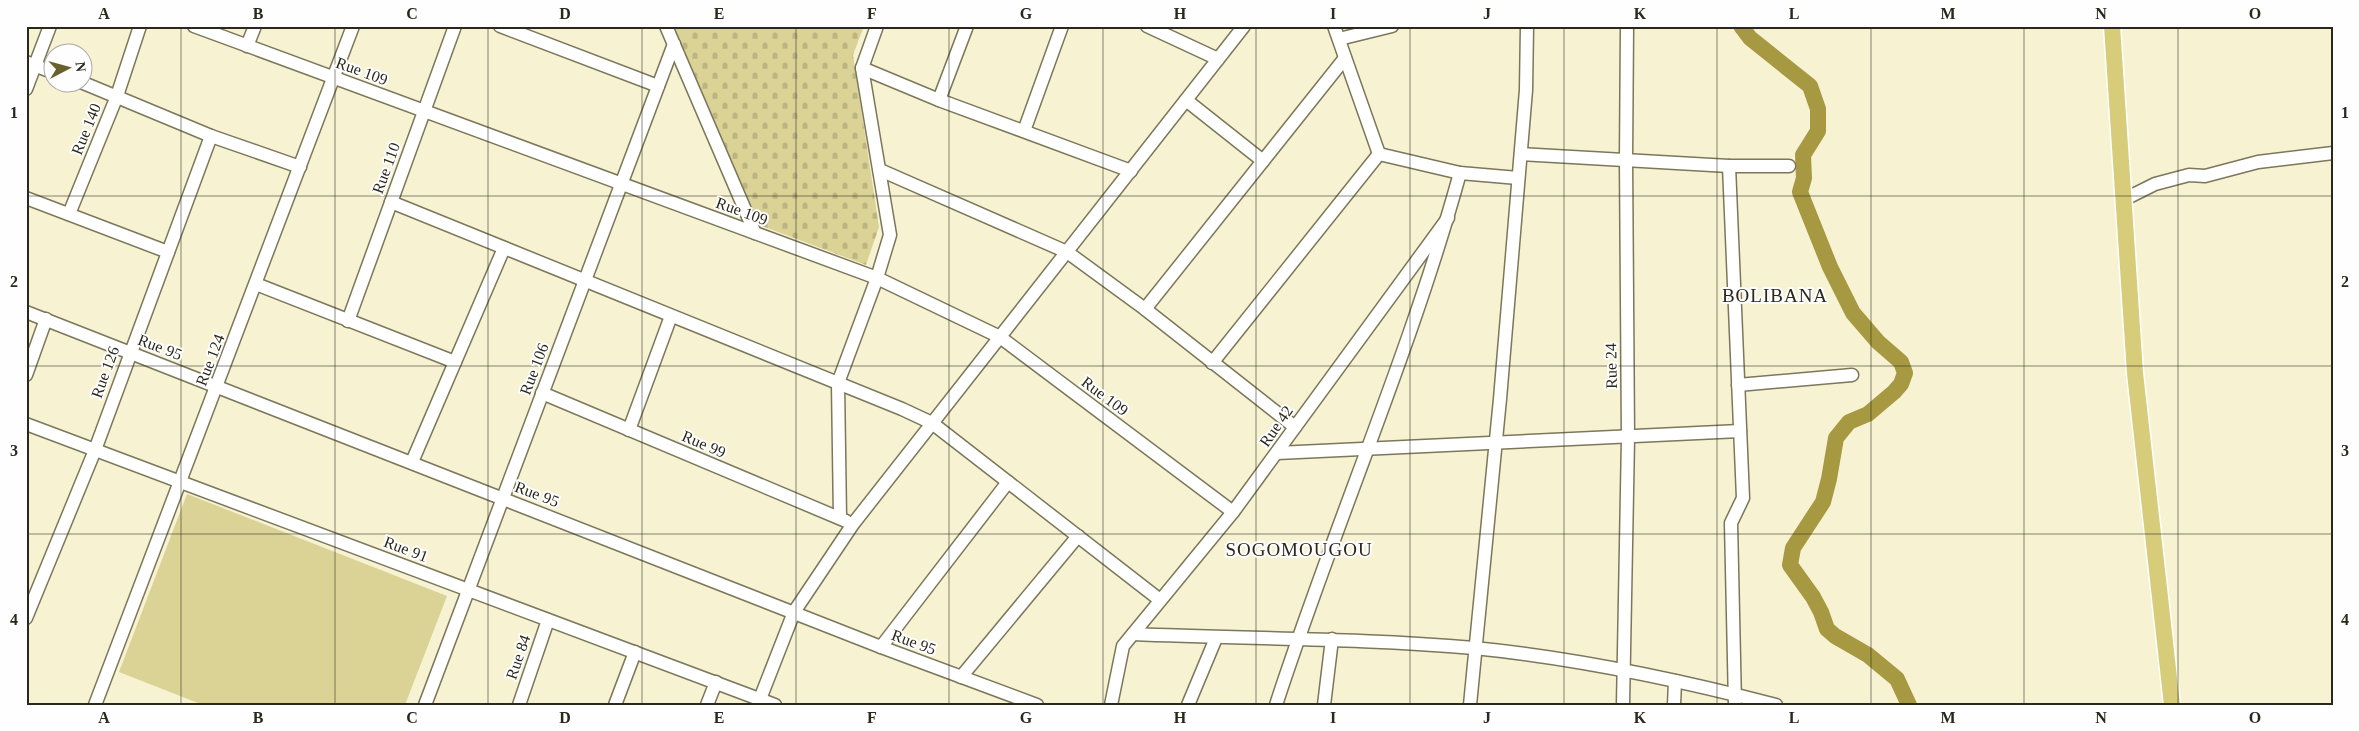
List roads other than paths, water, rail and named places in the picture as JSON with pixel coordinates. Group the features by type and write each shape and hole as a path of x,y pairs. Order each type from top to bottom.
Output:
{"main road":[{"path":"2112,26 2125,199 2135,373 2172,705"}],"street":[{"path":"26,88 31,64 50,26"},
{"name":"Rue 140","path":"69,214 117,96 140,26"},
{"name":"Rue 109","path":"194,26 877,278 1000,337 1233,512"},
{"path":"248,46 256,26"},
{"name":"Rue 124","path":"95,705 353,26"},
{"name":"Rue 110","path":"348,321 456,26"},
{"path":"500,26 658,86"},
{"path":"666,26 755,233"},
{"path":"840,518 838,383 877,278 890,234 862,68 877,26"},
{"path":"939,100 967,26"},
{"path":"1024,131 1062,26"},
{"path":"760,699 794,612 853,524 1244,26"},
{"path":"1334,26 1379,154"},
{"path":"1339,39 1392,26"},
{"path":"1470,705 1496,444 1526,90 1527,26"},
{"name":"Rue 24","path":"1623,705 1628,438 1627,26"},
{"path":"1151,27 1218,59"},
{"name":"Rue 106","path":"425,705 674,44"},
{"path":"1146,309 1345,58"},
{"path":"862,68 939,100 1130,171"},
{"path":"92,86 211,136 300,167"},
{"path":"1186,100 1263,161"},
{"name":"Rue 126","path":"26,618 95,450 211,136"},
{"path":"1379,154 1460,173 1518,178"},
{"path":"1212,363 1379,154"},
{"path":"1520,154 1729,166 1789,166"},
{"path":"2125,199 2155,184 2188,175 2205,176 2258,162 2333,154"},
{"path":"1729,166 1743,498 1731,523 1735,700"},
{"path":"880,170 1067,252 1146,309 1295,427"},
{"name":"Rue 42","path":"1276,705 1448,218 1460,173"},
{"path":"26,198 168,252"},
{"path":"391,202 902,408 932,423 1160,600"},
{"name":"Rue 42","path":"1111,705 1123,646 1233,512 1448,218"},
{"path":"412,462 504,248"},
{"path":"256,284 455,362"},
{"name":"Rue 95","path":"26,312 881,647 1037,705"},
{"path":"629,430 671,316"},
{"path":"26,375 46,319"},
{"path":"1738,385 1852,375"},
{"name":"Rue 99","path":"542,394 853,524"},
{"name":"Rue 91","path":"26,424 775,705"},
{"path":"1277,453 1628,438 1740,431"},
{"path":"881,647 1008,482"},
{"path":"961,677 1078,536"},
{"name":"Rue 84","path":"519,705 548,620"},
{"path":"1133,634 1216,638 1332,639 1475,648 1623,669 1675,681 1735,700 1776,705"},
{"path":"1188,705 1216,638"},
{"path":"1324,705 1332,639"},
{"path":"616,705 635,652"},
{"path":"1674,705 1675,681"},
{"path":"707,705 716,682"}],"waterway":[{"path":"1741,26 1750,38 1810,86 1818,109 1818,131 1803,155 1804,178 1800,192 1830,267 1853,313 1878,342 1901,362 1905,373 1901,384 1894,392 1868,414 1849,422 1836,438 1823,502 1793,548 1790,565 1813,597 1827,629 1835,636 1868,655 1897,679 1909,705"}],"district":[{"name":"BOLIBANA","path":"1775,295"},
{"name":"SOGOMOUGOU","path":"1299,549"}]}
